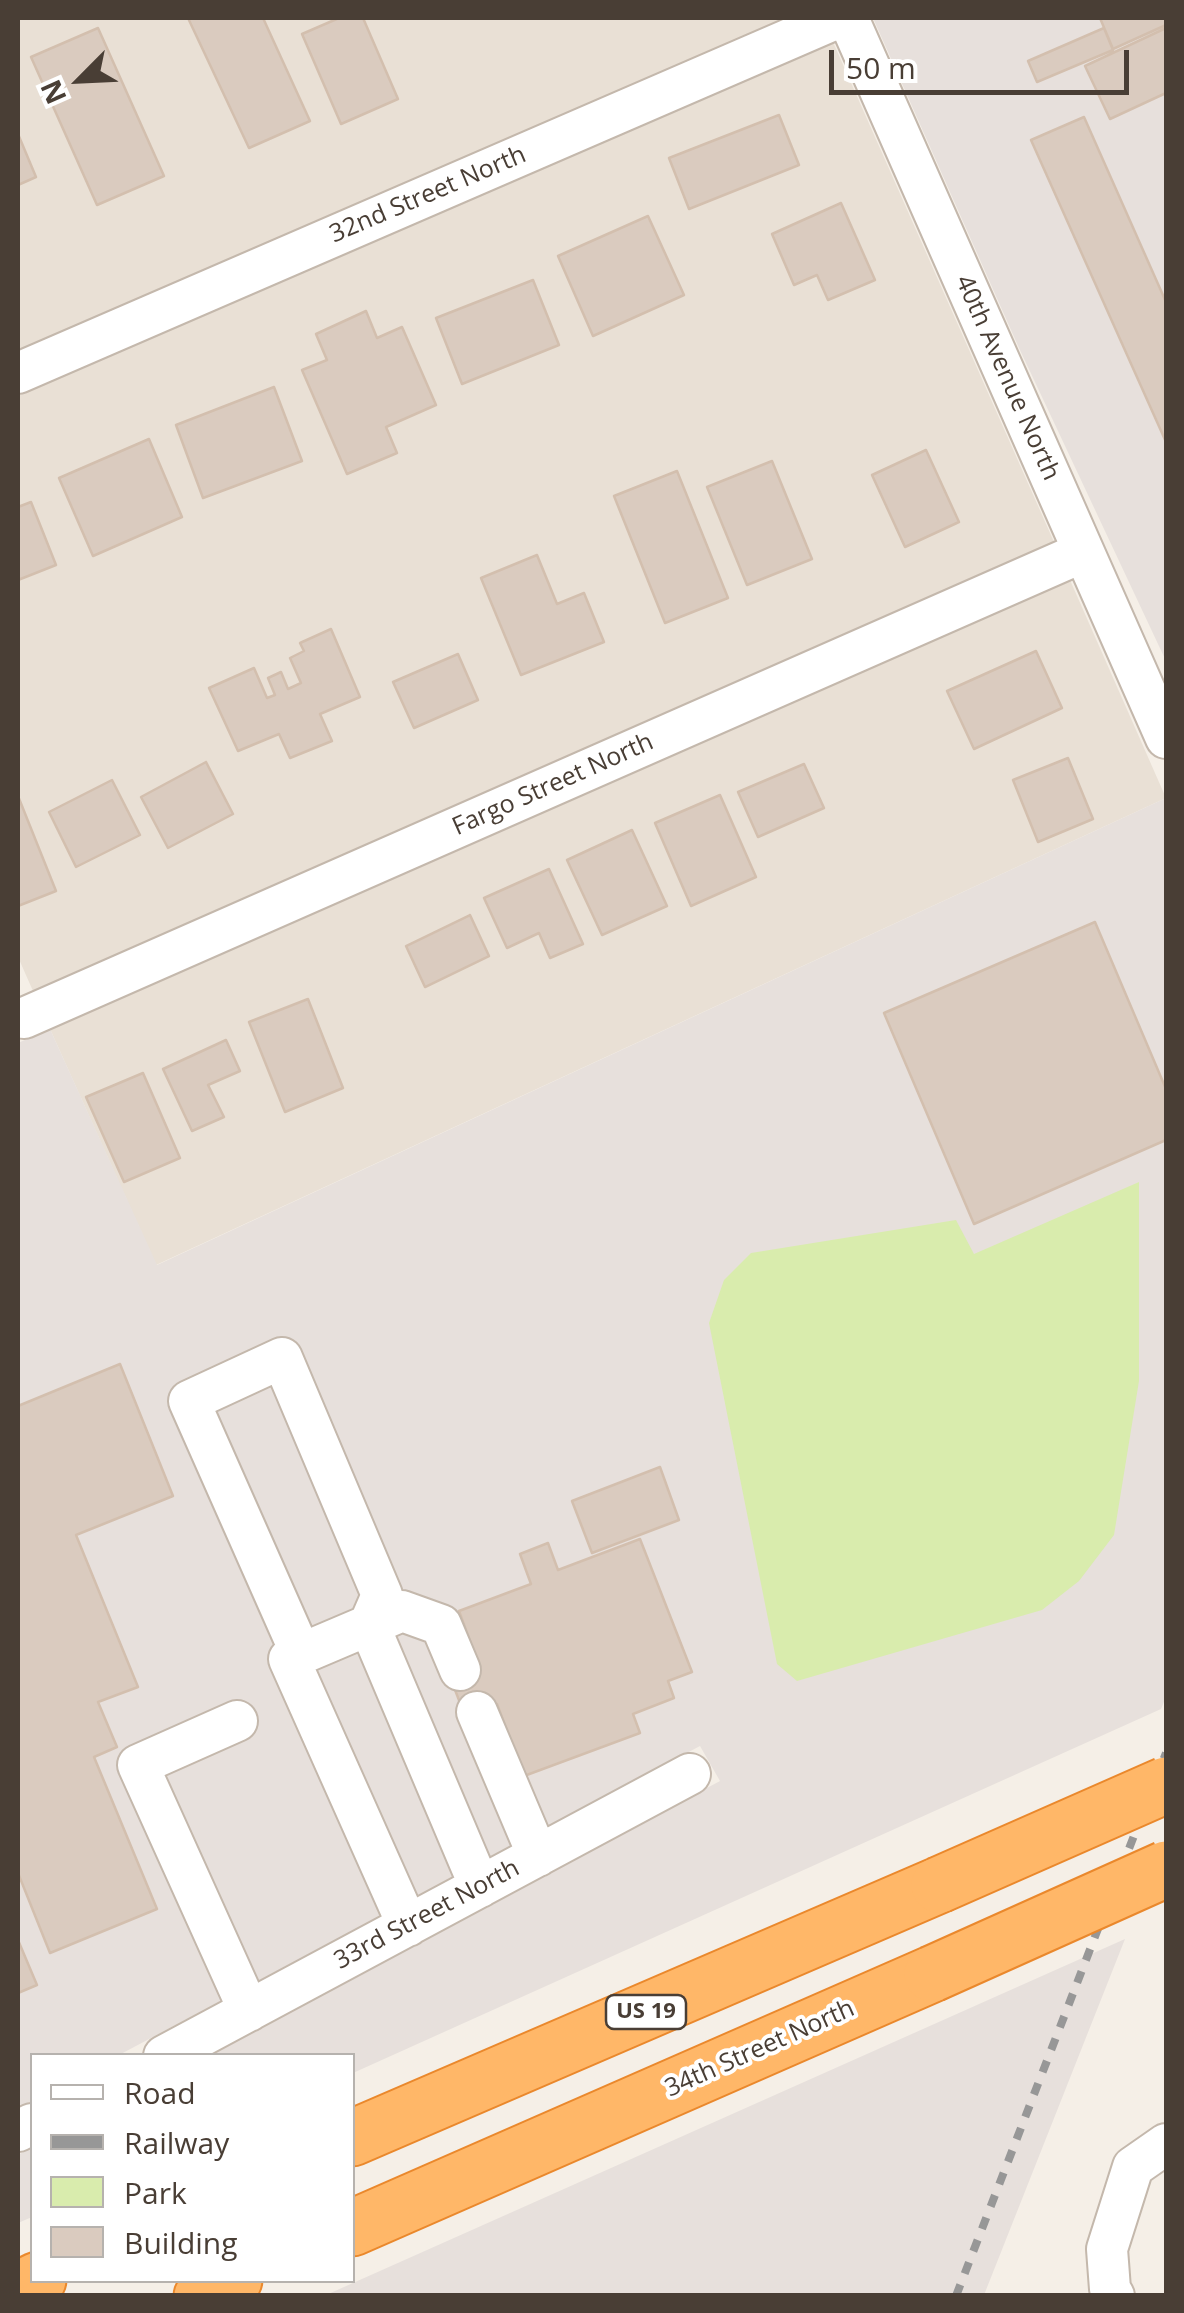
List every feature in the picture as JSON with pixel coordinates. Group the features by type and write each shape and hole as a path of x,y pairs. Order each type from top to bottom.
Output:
{"highway":[{"name":"US 19","path":"355,2137 1166,1785"},
{"name":"34th Street North","path":"355,2227 1166,1869"},
{"path":"202,2296 228,2283"}],"street":[{"name":"32nd Street North","path":"18,373 838,18"},
{"name":"40th Avenue North","path":"848,18 1166,738"},
{"name":"Fargo Street North","path":"24,1018 1083,552"},
{"path":"301,1654 189,1400 282,1358 382,1595 369,1625 480,1887"},
{"path":"408,1926 289,1659 402,1611 441,1626 460,1670"},
{"path":"478,1712 538,1856"},
{"path":"237,1721 138,1766 249,2010"},
{"path":"437,1785 497,1760"},
{"name":"33rd Street North","path":"170,2053 690,1774"},
{"path":"1114,2296 1107,2250 1133,2168 1166,2144"}],"shaded area":[{"path":"18,18 786,18 18,351"},
{"path":"873,18 1166,18 1166,661 1019,348"},
{"path":"833,42 1054,542 33,991 18,957 18,396"},
{"path":"1070,580 1166,798 156,1265 50,1029"},
{"path":"1166,798 1166,1697 1161,1709 355,2072 355,2053 213,2053 720,1781 700,1746 123,2053 30,2053 30,2102 18,2108 18,1043 50,1029 157,1265"},
{"path":"1125,1939 984,2295 326,2295"},
{"path":"30,2148 30,2218 18,2223 18,2155"}],"green space":[{"path":"1139,1182 1139,1381 1114,1535 1079,1581 1042,1610 797,1681 777,1664 709,1323 724,1280 751,1253 956,1220 974,1254"}],"building":[{"path":"188,18 263,18 310,121 249,148"},
{"path":"339,18 363,18 398,99 341,124 302,34"},
{"path":"1100,18 1166,18 1166,25 1113,49"},
{"path":"98,28 164,176 97,205 31,57"},
{"path":"1104,28 1113,50 1037,82 1028,61"},
{"path":"1166,28 1166,93 1110,119 1085,66"},
{"path":"779,115 799,165 689,209 669,158"},
{"path":"1084,117 1166,302 1166,442 1031,140"},
{"path":"18,134 36,177 18,185"},
{"path":"841,203 875,280 828,300 817,275 794,285 772,234"},
{"path":"648,216 684,295 593,336 558,256"},
{"path":"533,280 559,345 462,384 436,318"},
{"path":"366,311 377,338 402,327 436,405 386,427 397,453 347,474 302,370 327,360 316,334"},
{"path":"274,387 302,461 203,498 176,425"},
{"path":"149,439 182,517 93,556 59,478"},
{"path":"926,450 959,522 905,547 872,475"},
{"path":"772,461 812,559 747,585 707,487"},
{"path":"677,471 728,598 665,623 614,496"},
{"path":"31,502 56,565 18,580 18,507"},
{"path":"537,555 557,604 584,593 604,642 521,675 481,578"},
{"path":"331,629 360,697 320,714 332,741 290,758 279,734 238,751 209,688 254,668 267,698 275,695 268,678 281,672 288,689 301,683 290,658 304,651 300,643"},
{"path":"1036,651 1062,708 974,749 947,691"},
{"path":"458,654 478,700 414,728 393,682"},
{"path":"1068,758 1093,819 1038,842 1013,780"},
{"path":"206,762 233,814 168,848 141,797"},
{"path":"804,764 824,808 758,837 738,792"},
{"path":"112,780 140,835 76,867 49,812"},
{"path":"720,795 756,877 691,906 655,823"},
{"path":"18,796 56,891 18,906"},
{"path":"632,830 667,906 602,935 567,860"},
{"path":"549,869 583,944 550,958 539,933 507,948 484,898"},
{"path":"470,915 489,956 425,987 406,946"},
{"path":"1095,922 1166,1089 1166,1140 974,1224 884,1013"},
{"path":"308,999 343,1088 285,1112 249,1022"},
{"path":"226,1040 240,1071 208,1085 224,1117 192,1131 163,1069"},
{"path":"143,1073 180,1158 124,1182 86,1097"},
{"path":"120,1364 173,1496 76,1535 138,1687 98,1702 117,1747 94,1757 157,1909 50,1953 18,1873 18,1406"},
{"path":"660,1467 679,1520 592,1553 572,1501"},
{"path":"640,1539 692,1672 668,1681 674,1698 633,1714 640,1733 524,1776 497,1704 465,1716 449,1674 478,1663 459,1611 531,1584 520,1554 548,1543 558,1570"},
{"path":"18,1940 37,1985 18,1993"}],"railway":[{"path":"956,2296 1166,1753"}]}
